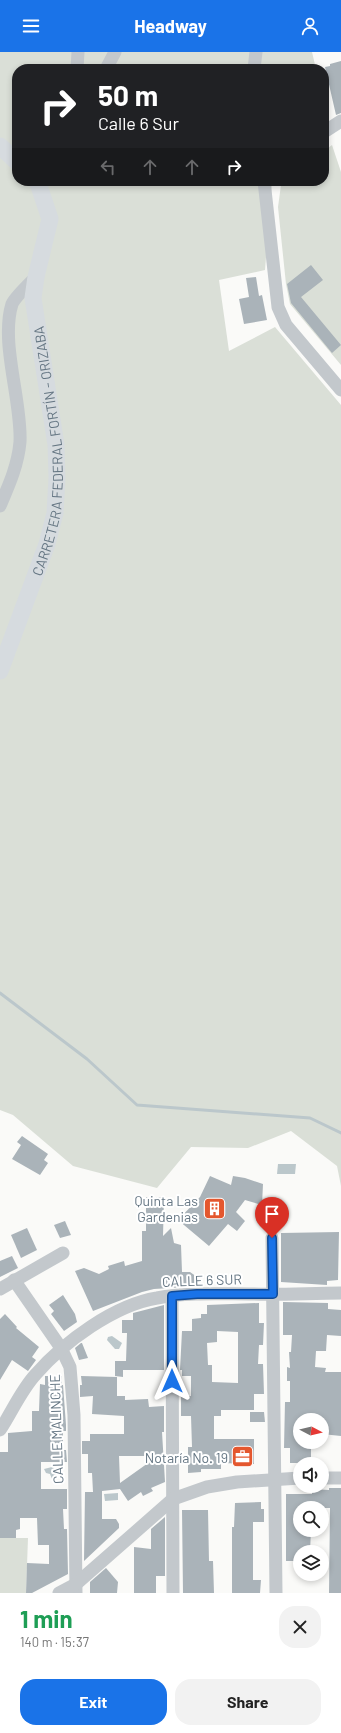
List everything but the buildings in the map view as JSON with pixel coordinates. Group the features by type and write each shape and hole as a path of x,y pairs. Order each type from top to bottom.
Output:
{"main road":[{"path":"0,146 12,157"},
{"name":"CARRETERA FEDERAL FORTÍN - ORIZABA","path":"0,671 47,544 55,513 57,478 56,445 33,298 36,277 50,219 39,186"}],"street":[{"path":"78,52 78,64"},
{"path":"109,64 115,52"},
{"path":"255,64 256,52"},
{"path":"329,129 341,121"},
{"path":"265,186 278,307 286,324 341,390"},
{"path":"267,208 273,186"},
{"path":"0,506 15,471 20,441 15,385 8,342 8,322 12,303 36,277"},
{"path":"272,1238 273,1478 276,1593"},
{"path":"0,1289 63,1253"},
{"name":"CALLE MALINCHE","path":"14,1280 61,1348 70,1367 74,1416 76,1589"},
{"name":"CALLE 6 SUR","path":"0,1430 34,1375 61,1348 97,1323 115,1313 156,1298 172,1296 197,1294 341,1293"},
{"path":"172,1296 173,1593"},
{"path":"59,1593 76,1589 173,1499 207,1487 273,1478 293,1478"},
{"path":"329,1478 341,1478"}],"shaded area":[{"path":"0,52 312,52 315,64 12,64 12,186 272,186 265,270 219,280 229,351 275,327 341,405 341,1186 337,1166 291,1131 248,1148 191,1147 157,1188 73,1166 13,1115 0,1110"},
{"path":"332,145 341,172 341,365 290,304 286,284 278,207 281,186 329,186 329,147"},
{"path":"278,1164 296,1164 295,1174 277,1174"},
{"path":"112,1336 122,1343 119,1349 115,1349 107,1340 108,1337"},
{"path":"52,1467 57,1469 57,1478 55,1480 52,1479 50,1474 46,1473 44,1469"},
{"path":"118,1493 118,1500 105,1501 104,1494"},
{"path":"0,1538 28,1538 26,1593 0,1593"}],"waterway":[{"path":"0,993 87,1059 137,1105 310,1118 341,1133"}],"place":[{"name":"Quinta Las Gardenias","path":"214,1208"},
{"name":"Notaría No. 19","path":"243,1457"}],"route":[{"path":"172,1381 172,1296 197,1294 273,1294 272,1238"}]}
